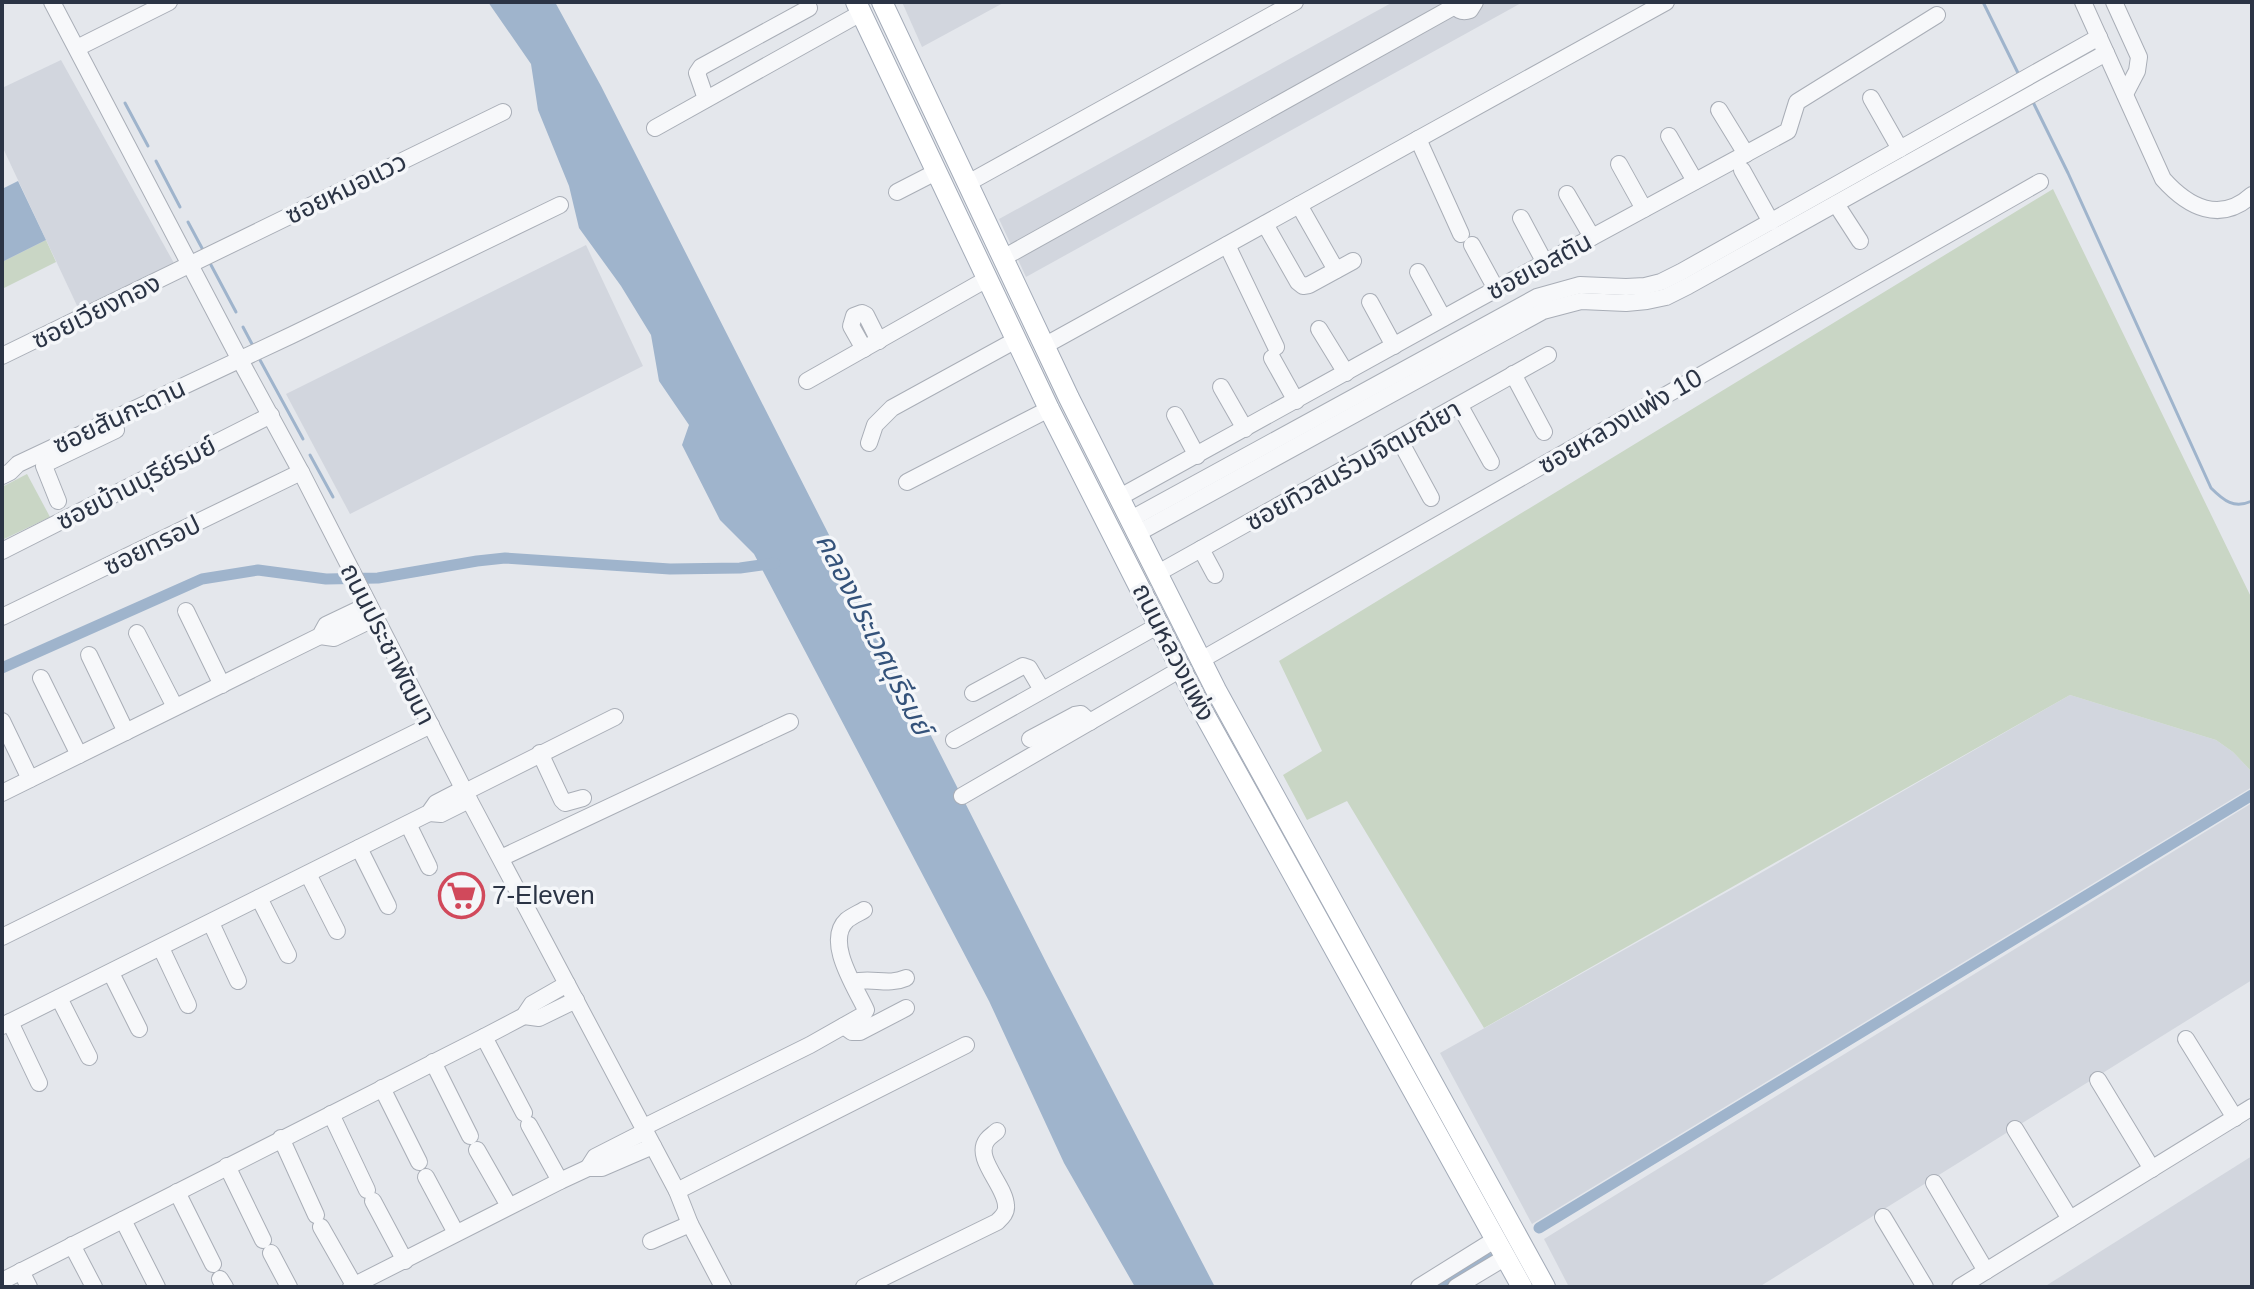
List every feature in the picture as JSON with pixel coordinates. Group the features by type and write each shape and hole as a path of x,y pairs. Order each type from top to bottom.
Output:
{"main road":[{"name":"ถนนหลวงแพ่ง","path":"882,2 1069,398 1216,690 1545,1287"},
{"name":"ถนนหลวงแพ่ง","path":"858,8 1049,409 1197,701 1522,1287"},
{"path":"1049,409 1069,398"},
{"path":"1197,701 1216,690"}],"street":[{"name":"ถนนประชาพัฒนา","path":"52,2 648,1135 723,1287"},
{"path":"77,48 169,2"},
{"path":"968,183 1295,2"},
{"path":"1003,258 1455,4 1460,11 1467,11 1473,8 1475,2"},
{"path":"1044,346 1666,2"},
{"path":"2083,2 2163,179 2193,205 2219,211 2233,208 2252,195"},
{"path":"2114,2 2139,57 2137,71 2125,94"},
{"path":"706,99 697,73 701,67 809,8"},
{"path":"655,128 858,8"},
{"name":"ซอยเอสตัน","path":"1120,497 1695,181 1744,162 1788,131 1797,102 1937,15"},
{"path":"1203,488 1543,311 1581,301 1626,303 1666,297 1836,204 2026,88 2103,45"},
{"path":"1135,526 1537,297 1580,285 1626,287 1661,282 1900,149 2026,88"},
{"path":"1871,98 1900,149"},
{"path":"1719,110 1771,222"},
{"name":"ซอยหมอแวว","path":"190,265 503,112"},
{"path":"1669,136 1695,181"},
{"path":"1418,139 1466,239 1496,289"},
{"path":"1619,164 1644,209"},
{"path":"897,192 936,172"},
{"name":"ซอยหลวงแพ่ง 10","path":"1201,660 2040,182"},
{"path":"1567,194 1592,237"},
{"path":"1836,204 1860,241"},
{"path":"58,501 45,464 560,205"},
{"path":"1299,205 1336,270"},
{"path":"1521,218 1545,263"},
{"path":"1265,224 1303,286 1353,261"},
{"path":"1227,245 1296,401"},
{"name":"ซอยเวียงทอง","path":"2,356 190,265"},
{"path":"1418,272 1443,318"},
{"path":"807,381 987,279"},
{"path":"1370,302 1394,346"},
{"path":"864,349 851,326 854,316 866,315 879,341"},
{"path":"1319,329 1346,373"},
{"path":"869,443 875,425 892,408 1016,340"},
{"name":"ซอยทิวสนร่วมจิตมณียา","path":"1158,573 1548,355"},
{"name":"ซอยสันกะดาน","path":"2,476 18,464 242,364"},
{"path":"1513,374 1544,432"},
{"path":"1221,387 1245,429"},
{"path":"1460,406 1491,462"},
{"path":"907,482 1049,409"},
{"name":"ซอยบ้านบุรีย์รมย์","path":"2,551 271,415"},
{"path":"1175,415 1197,456"},
{"path":"1399,439 1431,498"},
{"name":"ซอยทรอป","path":"2,617 301,472"},
{"path":"1201,549 1215,575"},
{"path":"186,611 222,685"},
{"path":"2,793 320,636 334,638 371,611"},
{"path":"954,740 1159,625"},
{"path":"137,633 175,707"},
{"path":"89,655 126,732"},
{"path":"973,693 1023,666 1029,668 1042,690"},
{"path":"962,796 1181,669"},
{"path":"41,678 79,755"},
{"path":"1030,739 1075,715 1081,714 1090,722"},
{"path":"39,1083 6,1024 429,813 441,814 466,794 540,753 615,717"},
{"path":"2,721 30,779"},
{"path":"501,858 790,722"},
{"path":"2,937 431,725"},
{"path":"540,753 562,800 565,803 583,798"},
{"path":"408,824 429,867"},
{"path":"359,848 388,906"},
{"path":"308,874 337,931"},
{"path":"259,898 288,955"},
{"path":"281,1138 318,1221 353,1286 560,1181 588,1168 602,1168 648,1135 863,1015 866,1010 843,961 839,937 848,919 864,910"},
{"path":"211,923 238,981"},
{"path":"161,948 188,1005"},
{"path":"111,973 139,1029"},
{"path":"853,982 870,978 896,982 906,978"},
{"path":"2,1281 524,1016 532,1004 567,984"},
{"path":"59,998 89,1057"},
{"path":"524,1016 539,1018 576,1000"},
{"path":"844,1026 852,1032 860,1032 906,1008"},
{"path":"484,1037 560,1181"},
{"path":"2186,1039 2235,1118"},
{"path":"677,1191 966,1045"},
{"path":"433,1062 509,1206"},
{"path":"2098,1080 2152,1169"},
{"path":"382,1088 456,1233"},
{"path":"1960,1287 2252,1107"},
{"path":"331,1114 405,1261"},
{"path":"2015,1129 2070,1219"},
{"path":"864,1287 997,1222 1004,1214 1004,1197 983,1149 986,1140 997,1131"},
{"path":"227,1166 289,1287"},
{"path":"1934,1183 1986,1271"},
{"path":"177,1192 219,1277"},
{"path":"1883,1217 1925,1287"},
{"path":"123,1220 157,1287"},
{"path":"651,1241 690,1224"},
{"path":"72,1245 94,1287"},
{"path":"1419,1287 1501,1248"},
{"path":"1456,1287 1501,1248"},
{"path":"21,1271 29,1287"}],"shaded area":[{"path":"902,2 1005,2 922,47"},
{"path":"1393,2 1523,2 1026,277 999,219"},
{"path":"61,60 175,265 80,312 2,146 2,88"},
{"path":"586,245 643,366 350,514 286,394"},
{"path":"2070,695 2216,740 2252,772 2252,787 1532,1224 1440,1053"},
{"path":"2252,803 2252,980 1759,1287 1569,1287 1544,1239"},
{"path":"2252,1156 2252,1287 2044,1287"}],"green space":[{"path":"2053,189 2252,599 2252,772 2216,740 2070,695 1484,1028 1347,801 1307,820 1283,775 1322,751 1279,661"},
{"path":"46,240 56,262 2,289 2,262"},
{"path":"27,474 50,517 2,540 2,487"}],"water":[{"name":"คลองประเวศบุรีรมย์","path":"488,2 555,2 601,86 1049,968 1215,1287 1135,1287 1064,1163 989,1001 754,554 720,520 682,445 689,425 659,381 651,335 621,286 579,228 569,186 538,110 531,64"},
{"path":"18,181 46,240 2,262 2,189"}],"waterway":[{"path":"1983,2 2019,75"},
{"path":"2032,100 2211,488 2230,502 2240,504 2252,501"},
{"path":"125,103 148,146"},
{"path":"156,161 180,207"},
{"path":"188,222 203,250"},
{"path":"211,265 236,312"},
{"path":"243,327 252,344"},
{"path":"260,360 303,439"},
{"path":"310,455 333,497"},
{"path":"2,668 202,579 258,570 326,579 378,578 505,558 670,569 740,568 775,563"},
{"path":"1539,1228 2252,795"},
{"path":"1438,1287 1488,1258"}],"place":[{"name":"7-Eleven","path":"461,895"}]}
